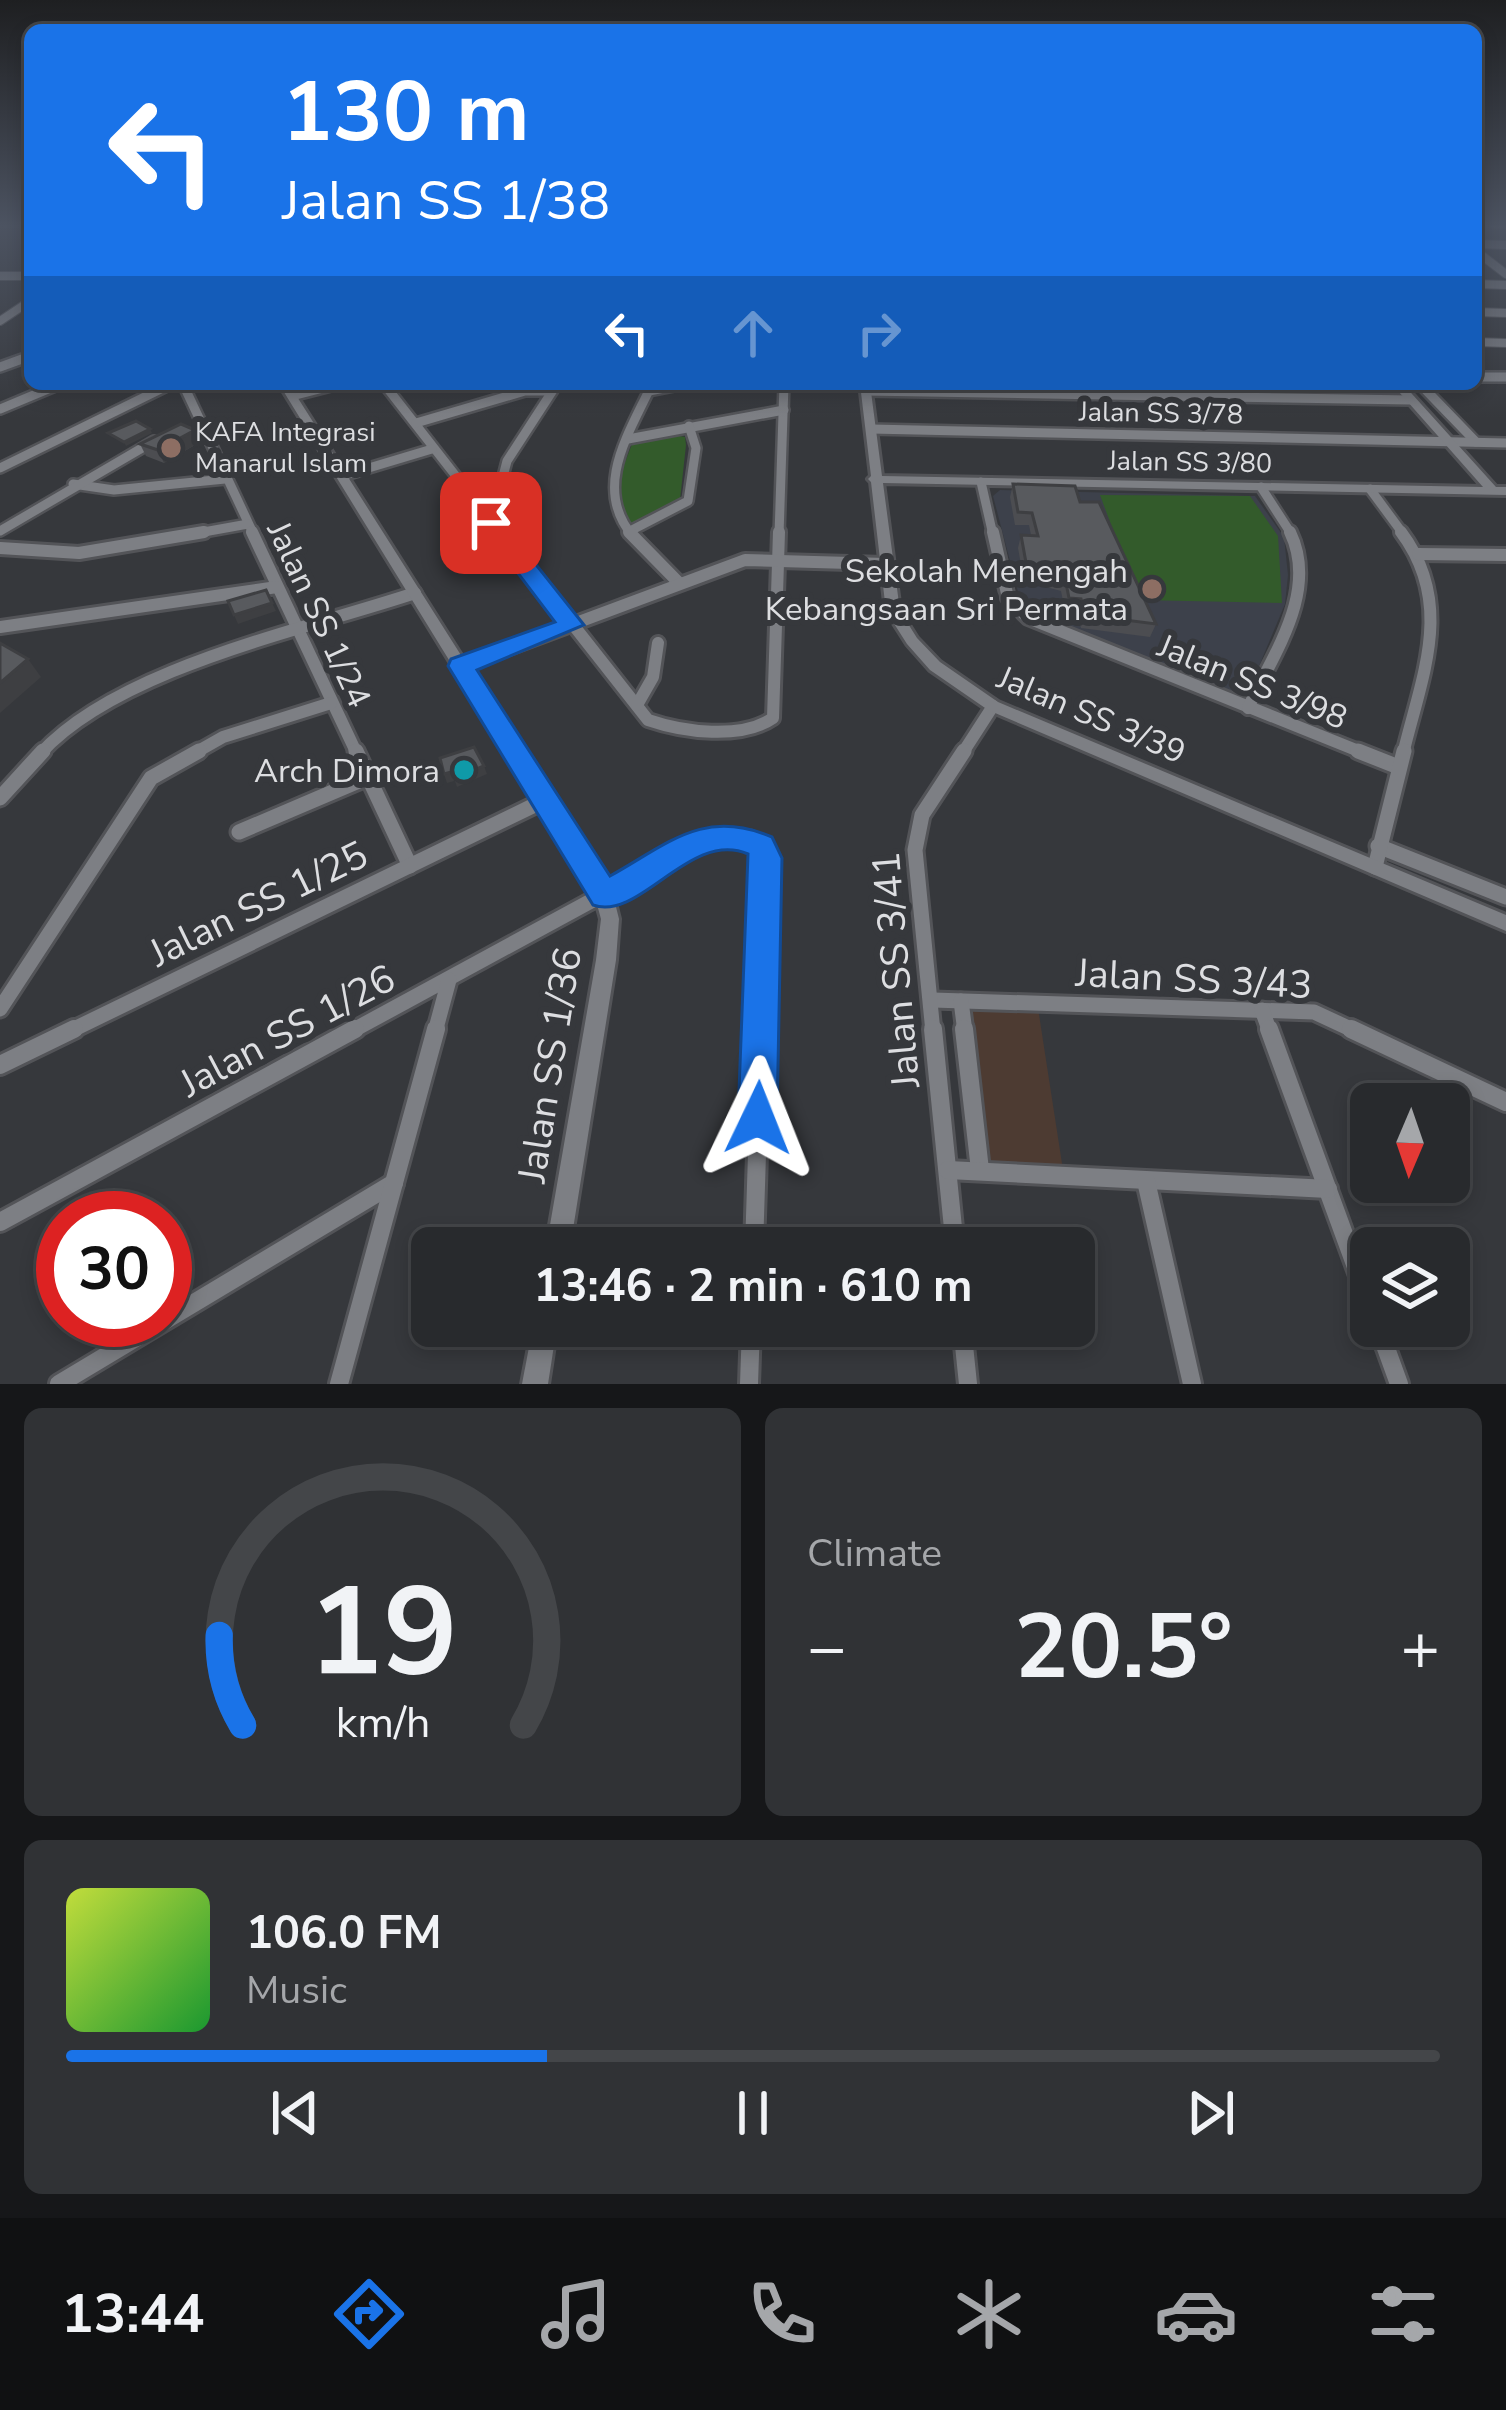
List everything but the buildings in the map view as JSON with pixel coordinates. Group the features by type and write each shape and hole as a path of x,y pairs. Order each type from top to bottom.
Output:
{"street":[{"path":"1482,377 1506,377"},
{"path":"1490,377 1506,392"},
{"path":"0,409 46,390"},
{"path":"0,468 160,390"},
{"name":"Jalan SS 1/24","path":"186,390 410,866"},
{"path":"288,390 604,895"},
{"path":"388,390 648,720 670,728 768,726 773,718 784,390"},
{"path":"416,423 532,390"},
{"path":"491,523 507,461 552,390"},
{"path":"650,390 628,439 611,498 613,508 679,583"},
{"name":"Jalan SS 3/39","path":"866,390 893,611 912,643 949,679 993,706 1506,923"},
{"path":"945,390 1411,400"},
{"path":"1402,390 1499,491"},
{"path":"1426,390 1476,442"},
{"path":"628,439 784,410"},
{"path":"181,429 199,421"},
{"path":"632,530 688,501 696,448 689,426"},
{"name":"Jalan SS 3/78","path":"872,430 1506,443"},
{"path":"0,531 73,484 162,437"},
{"path":"342,476 432,449"},
{"path":"73,484 114,490 225,479"},
{"name":"Jalan SS 3/80","path":"874,479 1499,491"},
{"name":"Jalan SS 3/98","path":"981,482 1008,598 1039,625 1396,766"},
{"path":"1248,708 1298,596 1301,566 1294,538 1261,487"},
{"path":"1370,489 1418,554 1436,623 1396,766 1375,867"},
{"path":"0,548 79,553 248,524"},
{"path":"1418,554 1506,555"},
{"path":"461,666 745,560 837,562 884,556"},
{"path":"0,627 277,586"},
{"path":"0,798 40,749 106,700 168,674 302,634 415,592"},
{"path":"637,705 653,677 658,643"},
{"path":"1,1006 151,778 223,736 331,703"},
{"name":"Jalan SS 3/41","path":"953,1227 915,850 922,815 993,706"},
{"path":"238,832 368,777"},
{"name":"Jalan SS 1/25","path":"0,1065 545,800"},
{"name":"Jalan SS 1/26","path":"0,1222 706,838 737,836 761,846 766,858 755,1227"},
{"path":"1378,846 1506,898"},
{"name":"Jalan SS 1/36","path":"562,1227 606,960 610,919 604,895"},
{"path":"339,1384 449,979"},
{"name":"Jalan SS 3/43","path":"933,1000 1314,1012 1506,1102"},
{"path":"961,1000 980,1170"},
{"path":"1262,1010 1350,1250"},
{"path":"948,1169 1328,1189"},
{"path":"1146,1181 1192,1384"},
{"path":"58,1384 395,1182"},
{"path":"535,1384 541,1347"},
{"path":"749,1384 750,1347"},
{"path":"964,1347 968,1384"},
{"path":"1386,1347 1399,1384"}],"shaded area":[{"name":"Sekolah Menengah Kebangsaan Sri Permata","path":"1000,490 1255,496 1284,537 1288,575 1285,604 1244,702 1029,611 1021,603 993,496"},
{"path":"968,1005 1038,1008 1063,1170 986,1164"}],"green space":[{"path":"669,434 685,437 680,500 631,524 617,509 617,483 632,444"},
{"path":"1100,495 1250,496 1278,536 1282,603 1139,600"}],"place":[{"name":"KAFA Integrasi Manarul Islam","path":"171,448"},
{"name":"Sekolah Menengah Kebangsaan Sri Permata","path":"1152,589"},
{"name":"Arch Dimora","path":"464,770"}],"route":[{"path":"491,523 571,625 461,666 604,895 706,838 737,836 761,846 766,858 758,1118"}]}
